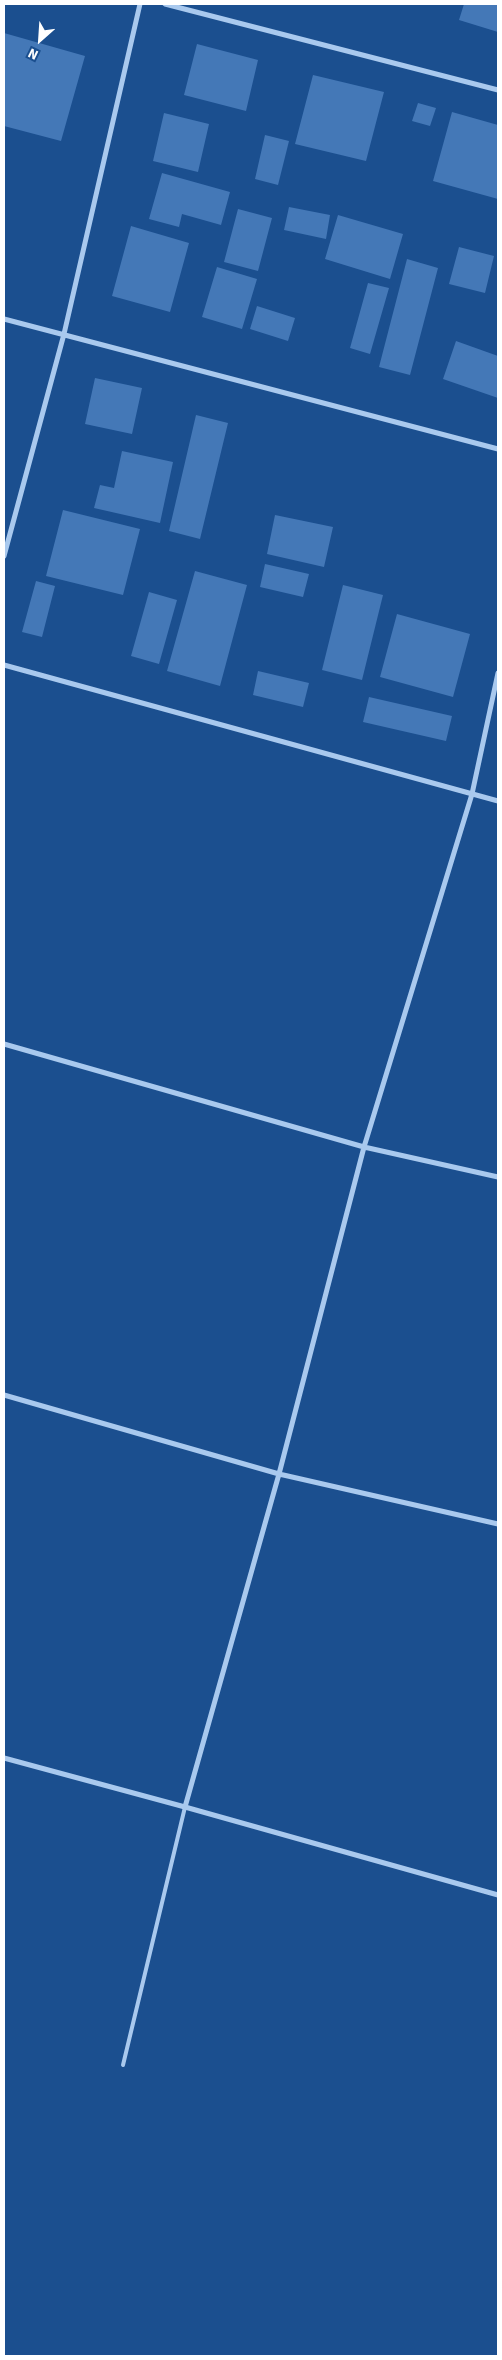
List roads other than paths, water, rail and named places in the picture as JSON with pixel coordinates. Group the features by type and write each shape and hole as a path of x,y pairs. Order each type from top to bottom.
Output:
{"street":[{"path":"4,556 64,334 140,4"},
{"path":"165,4 498,90"},
{"path":"4,318 498,449"},
{"path":"4,665 498,801"},
{"path":"185,1806 279,1474 364,1147 472,794 498,673"},
{"path":"4,1044 364,1147 498,1177"},
{"path":"4,1395 279,1474 498,1524"},
{"path":"4,1758 185,1806 498,1895"}],"lane":[{"path":"123,2065 185,1806"}]}
